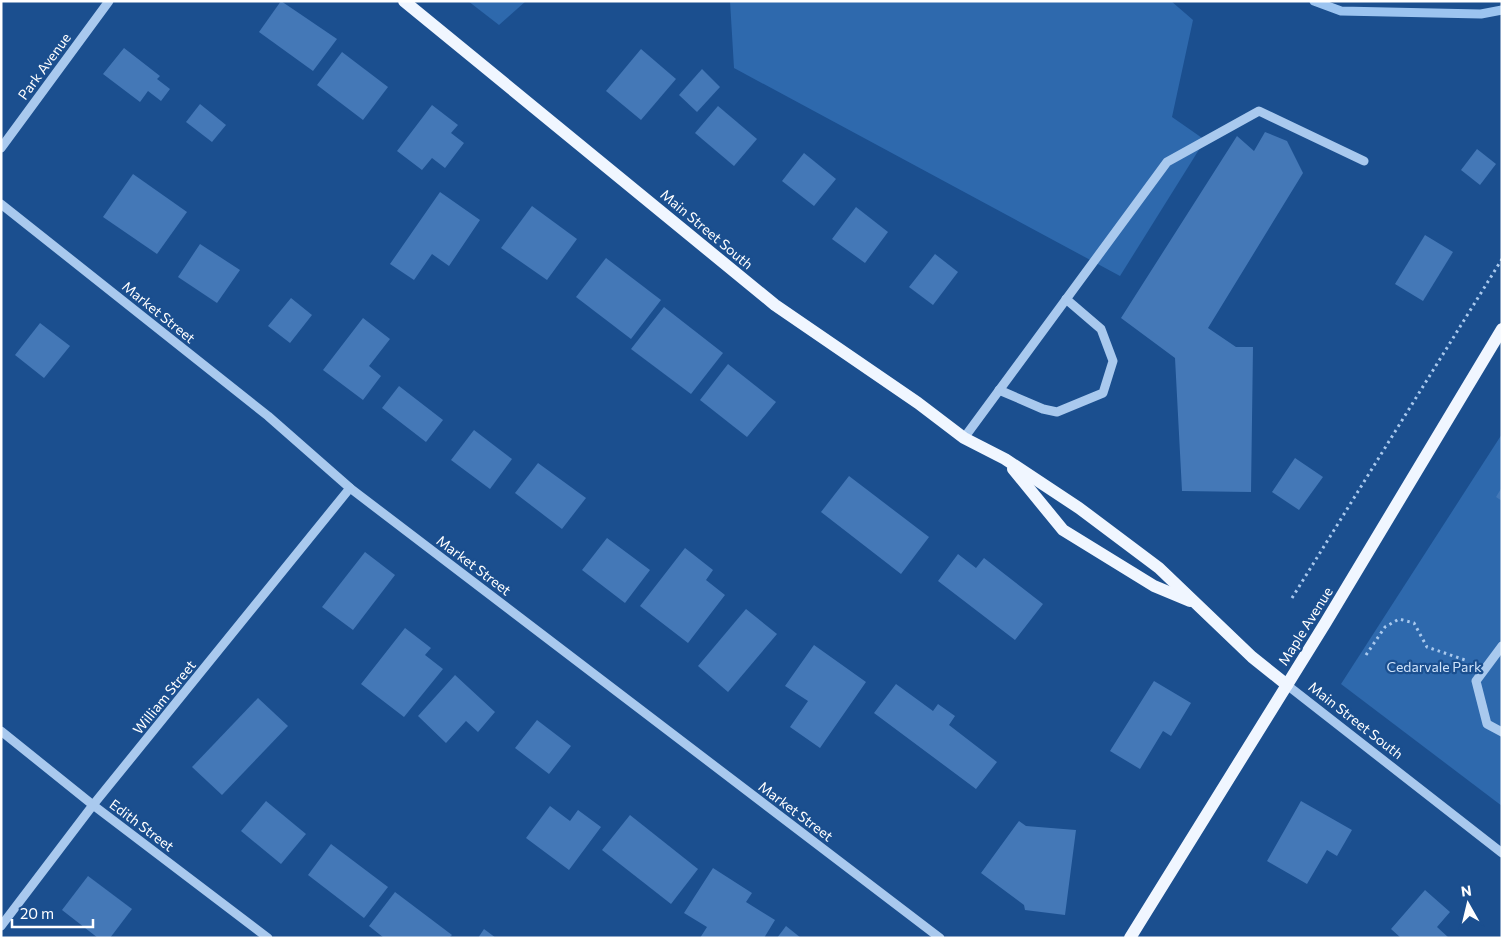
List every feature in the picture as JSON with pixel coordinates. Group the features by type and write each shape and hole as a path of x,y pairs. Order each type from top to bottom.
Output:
{"main road":[{"name":"Main Street South","path":"404,1 775,305 918,402 964,438 1005,459 1116,535 1159,568 1252,657 1287,685"},
{"name":"Maple Avenue","path":"1130,938 1287,685 1502,328"},
{"name":"Main Street South","path":"1005,459 1063,530 1154,586 1197,603"}],"street":[{"name":"Park Avenue","path":"1,148 109,1"},
{"path":"964,438 1167,162 1259,111 1364,162"},
{"name":"Market Street","path":"1,204 268,416 350,488 940,938"},
{"path":"999,390 1043,409 1057,412 1103,392 1113,361 1101,329 1066,299"},
{"name":"William Street","path":"1,926 93,805 350,488"},
{"path":"1502,646 1476,681 1487,724 1502,732"},
{"name":"Main Street South","path":"1287,685 1502,853"},
{"name":"Edith Street","path":"1,731 93,805 268,938"}],"path":[{"path":"1292,598 1502,259"},
{"path":"1366,656 1385,627 1399,619 1414,623 1427,647 1486,667"}],"green space":[{"path":"468,1 526,1 499,25"},
{"path":"730,1 1171,1 1193,20 1172,117 1205,140 1120,276 734,68"},
{"name":"Cedarvale Park","path":"1502,434 1502,806 1341,684"}],"building":[{"path":"281,1 337,39 313,71 259,32"},
{"path":"124,48 160,76 157,79 170,89 161,101 148,91 140,102 103,74"},
{"path":"641,49 676,79 641,120 606,91"},
{"path":"342,52 388,87 363,120 317,85"},
{"path":"702,69 720,87 697,112 679,95"},
{"path":"200,104 226,125 212,142 186,122"},
{"path":"432,105 458,125 451,133 464,143 445,168 432,158 422,170 397,151"},
{"path":"718,106 757,139 734,166 695,133"},
{"path":"1265,132 1287,141 1303,173 1208,328 1236,347 1253,347 1251,492 1182,491 1175,358 1121,318 1237,136 1254,151"},
{"path":"1477,149 1496,164 1480,185 1461,170"},
{"path":"804,153 836,179 814,206 782,181"},
{"path":"133,174 187,212 157,254 103,217"},
{"path":"440,192 480,220 449,266 432,254 414,280 390,264"},
{"path":"532,206 577,239 547,280 501,248"},
{"path":"856,207 888,232 865,263 832,239"},
{"path":"1425,235 1453,252 1423,301 1395,284"},
{"path":"200,244 240,270 217,303 178,277"},
{"path":"935,254 958,272 933,305 909,287"},
{"path":"606,258 661,300 631,339 576,297"},
{"path":"291,298 312,315 290,343 268,326"},
{"path":"664,307 723,353 691,394 631,349"},
{"path":"363,318 390,339 369,366 381,376 363,400 323,370"},
{"path":"40,323 70,346 44,378 15,355"},
{"path":"728,364 776,402 747,437 700,400"},
{"path":"399,386 443,420 426,442 382,408"},
{"path":"474,430 512,459 490,489 451,460"},
{"path":"1295,458 1323,477 1299,510 1272,492"},
{"path":"538,463 586,498 562,529 515,493"},
{"path":"849,476 929,537 901,574 821,512"},
{"path":"1502,487 1502,501 1496,497"},
{"path":"607,538 650,570 625,603 582,570"},
{"path":"685,548 713,570 706,580 725,595 688,643 640,606"},
{"path":"365,552 395,575 353,630 322,607"},
{"path":"958,554 976,568 984,558 1043,604 1015,640 938,581"},
{"path":"746,609 777,634 728,692 698,666"},
{"path":"405,628 431,648 425,655 443,669 404,717 361,684"},
{"path":"814,645 866,682 820,748 790,727 808,701 785,686"},
{"path":"455,675 495,712 478,732 466,721 446,743 418,716"},
{"path":"1154,681 1191,703 1171,736 1163,731 1140,769 1110,751"},
{"path":"896,684 933,711 938,704 955,716 949,725 997,762 976,789 874,713"},
{"path":"258,698 288,726 222,795 192,767"},
{"path":"537,720 571,746 549,774 515,748"},
{"path":"266,801 306,834 281,864 241,831"},
{"path":"1301,801 1352,830 1337,856 1327,850 1307,884 1267,861"},
{"path":"550,806 570,821 578,810 601,827 569,870 526,838"},
{"path":"630,815 698,869 671,904 602,850"},
{"path":"1019,821 1026,826 1076,830 1065,915 1025,910 1024,905 981,873"},
{"path":"331,844 388,887 364,918 308,875"},
{"path":"713,868 752,893 746,902 775,920 764,938 700,938 707,927 684,913"},
{"path":"88,876 132,909 110,938 98,938 62,910"},
{"path":"1425,890 1450,912 1437,927 1449,938 1401,938 1391,929"},
{"path":"395,892 452,935 449,938 384,938 369,926"},
{"path":"786,926 801,938 777,938"},
{"path":"484,929 496,938 478,938"}],"waterway":[{"path":"1314,1 1341,11 1481,14 1502,10"}]}
